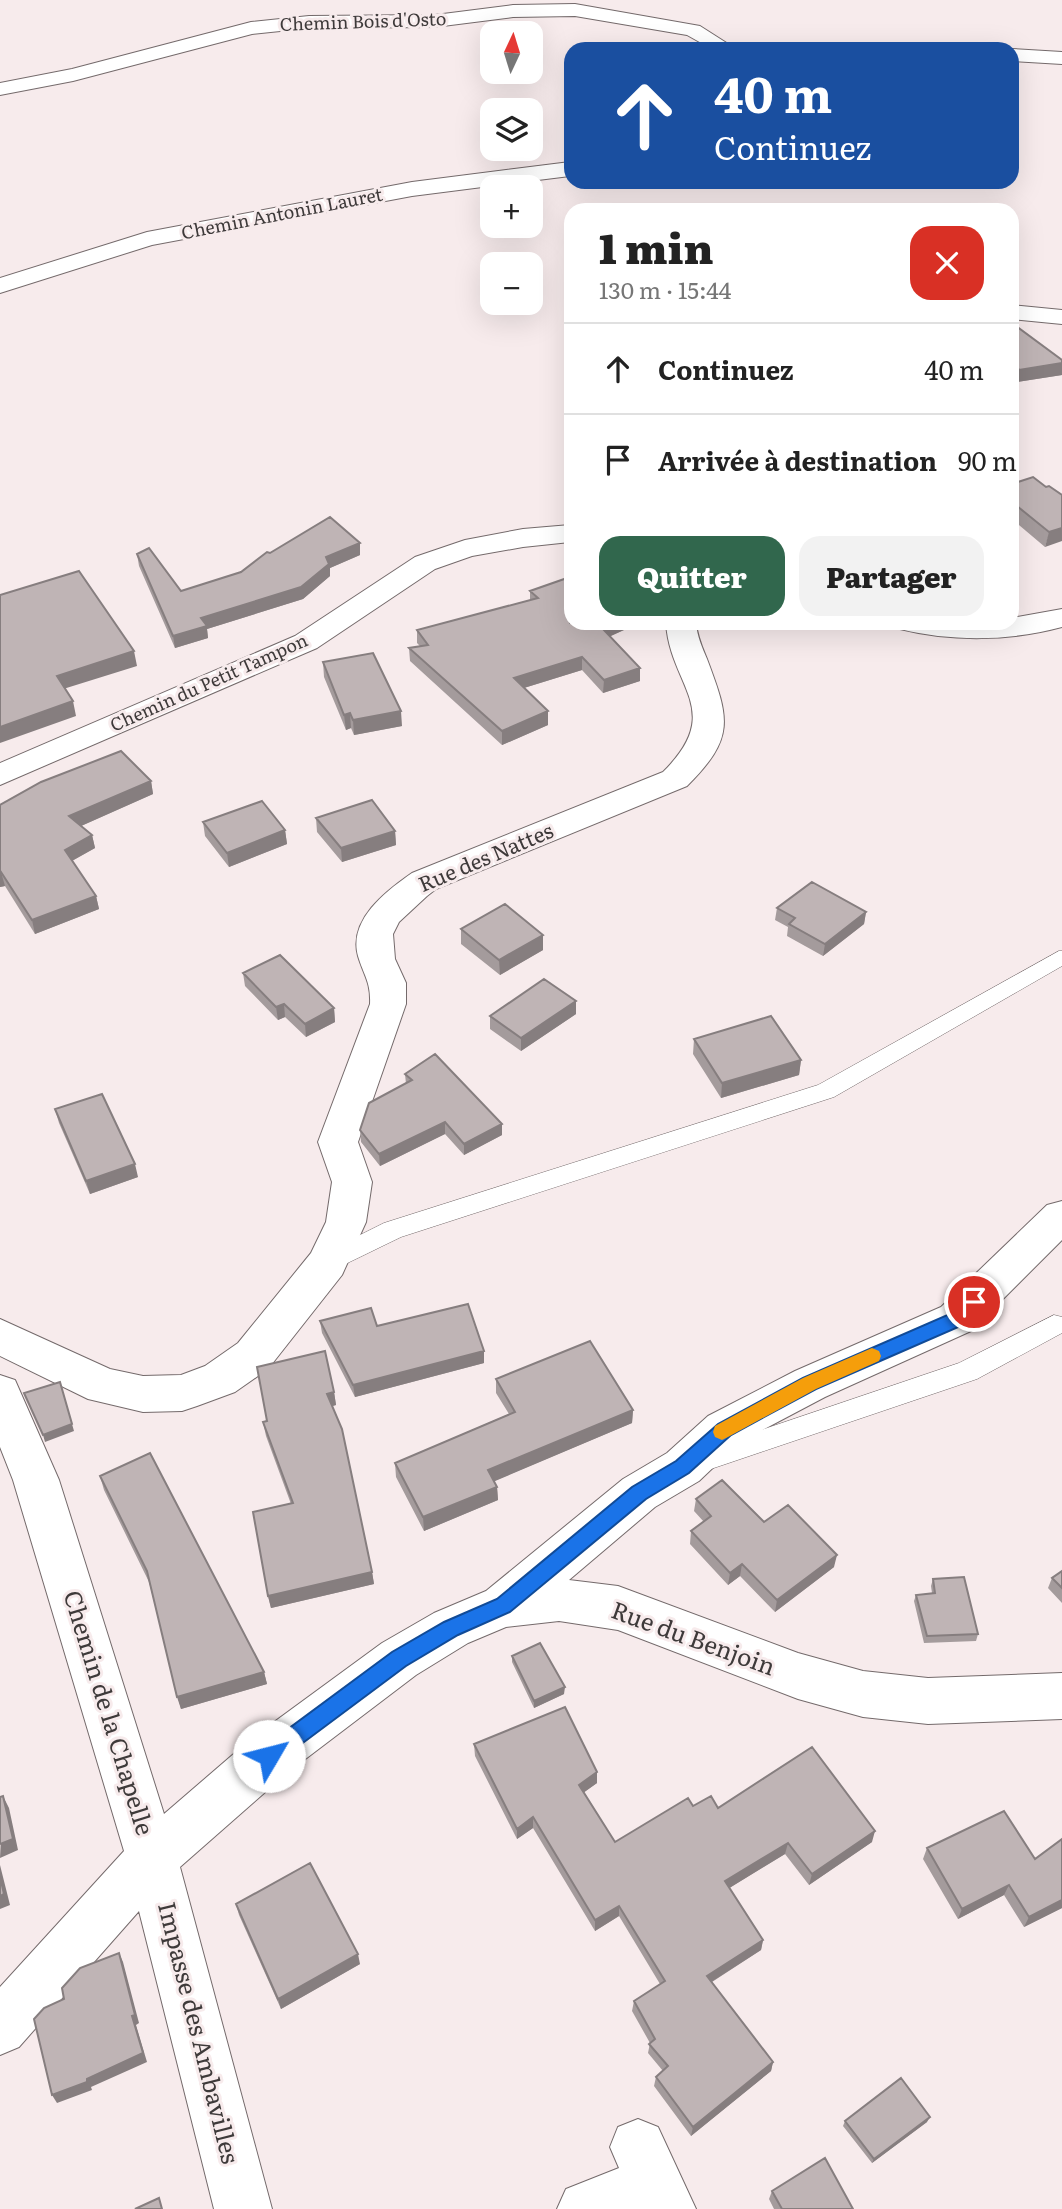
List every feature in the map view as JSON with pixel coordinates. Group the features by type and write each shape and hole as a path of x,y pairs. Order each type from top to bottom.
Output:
{"street":[{"name":"Chemin Bois d'Osto","path":"0,89 73,75 251,28 309,22 435,21 513,11 575,10 693,30 714,42"},
{"path":"1019,55 1062,58"},
{"name":"Chemin Antonin Lauret","path":"0,286 147,239 412,189 564,170"},
{"path":"1019,313 1062,317"},
{"name":"Chemin du Petit Tampon","path":"0,775 306,642 425,563 488,545 523,538 564,535"},
{"path":"1019,624 1062,618"},
{"name":"Rue des Nattes","path":"0,1336 103,1386 142,1394 182,1393 220,1379 253,1356 327,1263 346,1222 352,1182 338,1142 388,1004 390,980 376,957 375,936 383,916 400,898 424,881 675,779 697,760 707,740 707,703 683,630"},
{"path":"503,1606 639,1493 682,1467 724,1429 810,1384 956,1320 1062,1216"},
{"name":"Chemin de la Chapelle","path":"0,1393 36,1480 152,1858 0,2028"},
{"name":"Rue du Benjoin","path":"152,1858 269,1756 399,1659 451,1628 503,1606 559,1600 618,1608 798,1676 863,1694 928,1701 1062,1696"},
{"name":"Impasse des Ambavilles","path":"152,1858 243,2209"},
{"path":"586,2209 653,2180"}],"lane":[{"path":"327,1263 393,1230 826,1091 1059,958"},
{"path":"682,1467 796,1431 968,1371 1054,1325"}],"building":[{"path":"1019,328 1062,360 1062,363 1019,370"},
{"path":"1033,477 1062,495 1062,528 1049,532 1019,508 1019,482"},
{"path":"330,517 360,543 326,557 329,564 301,587 201,618 207,626 173,636 137,554 149,548 181,591 241,572 267,552 270,553"},
{"path":"79,571 134,651 57,676 73,701 0,727 0,595"},
{"path":"564,579 564,630 604,630 640,668 604,680 582,657 514,678 548,711 502,731 409,648 428,645 417,630 538,598 530,591"},
{"path":"373,653 401,711 353,720 350,713 344,715 323,662"},
{"path":"121,751 151,781 69,816 92,835 65,850 96,896 32,920 0,873 0,805 41,782"},
{"path":"372,800 395,831 341,848 316,818"},
{"path":"262,801 285,830 227,853 203,822"},
{"path":"812,882 866,912 825,944 789,924 795,918 777,908"},
{"path":"505,904 543,935 499,960 461,929"},
{"path":"280,955 334,1008 305,1024 284,1004 276,1007 243,973"},
{"path":"544,979 576,1001 521,1038 490,1016"},
{"path":"771,1016 801,1060 722,1083 694,1039"},
{"path":"435,1054 502,1124 464,1144 445,1122 379,1154 360,1130 369,1103 412,1080 405,1074"},
{"path":"102,1094 135,1164 86,1181 55,1109"},
{"path":"468,1304 484,1351 353,1385 320,1321 371,1308 377,1326"},
{"path":"590,1341 633,1410 488,1470 497,1487 423,1517 395,1463 515,1412 496,1379"},
{"path":"325,1351 334,1392 327,1394 342,1429 372,1572 268,1596 253,1512 293,1503 263,1422 267,1421 257,1367"},
{"path":"60,1382 72,1424 43,1435 24,1393"},
{"path":"150,1453 264,1672 177,1697 147,1571 100,1476"},
{"path":"722,1480 764,1522 788,1505 837,1555 777,1600 742,1564 730,1573 691,1531 711,1516 696,1499"},
{"path":"1062,1571 1062,1588 1052,1578"},
{"path":"964,1577 978,1634 927,1636 916,1595 935,1593 933,1579"},
{"path":"540,1643 565,1687 534,1701 512,1656"},
{"path":"565,1707 597,1772 579,1785 615,1842 688,1798 693,1806 711,1796 718,1808 812,1747 875,1831 812,1874 788,1843 725,1881 763,1940 707,1976 773,2062 693,2127 656,2077 668,2066 649,2044 655,2039 634,2001 665,1981 619,1906 595,1920 533,1817 517,1829 474,1744"},
{"path":"3,1796 13,1839 0,1844 0,1797"},
{"path":"1004,1811 1035,1859 1062,1839 1062,1900 1029,1917 1009,1885 962,1909 927,1848"},
{"path":"310,1863 358,1954 278,1999 236,1904"},
{"path":"0,1877 4,1894 0,1896"},
{"path":"119,1953 143,2053 87,2079 87,2082 52,2095 34,2019 44,2008 64,1999 62,1988 80,1968"},
{"path":"901,2078 930,2117 874,2159 845,2121"},
{"path":"825,2158 853,2209 782,2209 772,2191"},
{"path":"159,2198 162,2209 135,2209"}],"slow traffic":[{"path":"722,1432 810,1384 872,1356"}],"route":[{"path":"269,1756 399,1659 451,1628 503,1606 639,1493 682,1467 724,1429 810,1384 956,1320 974,1302"}]}
